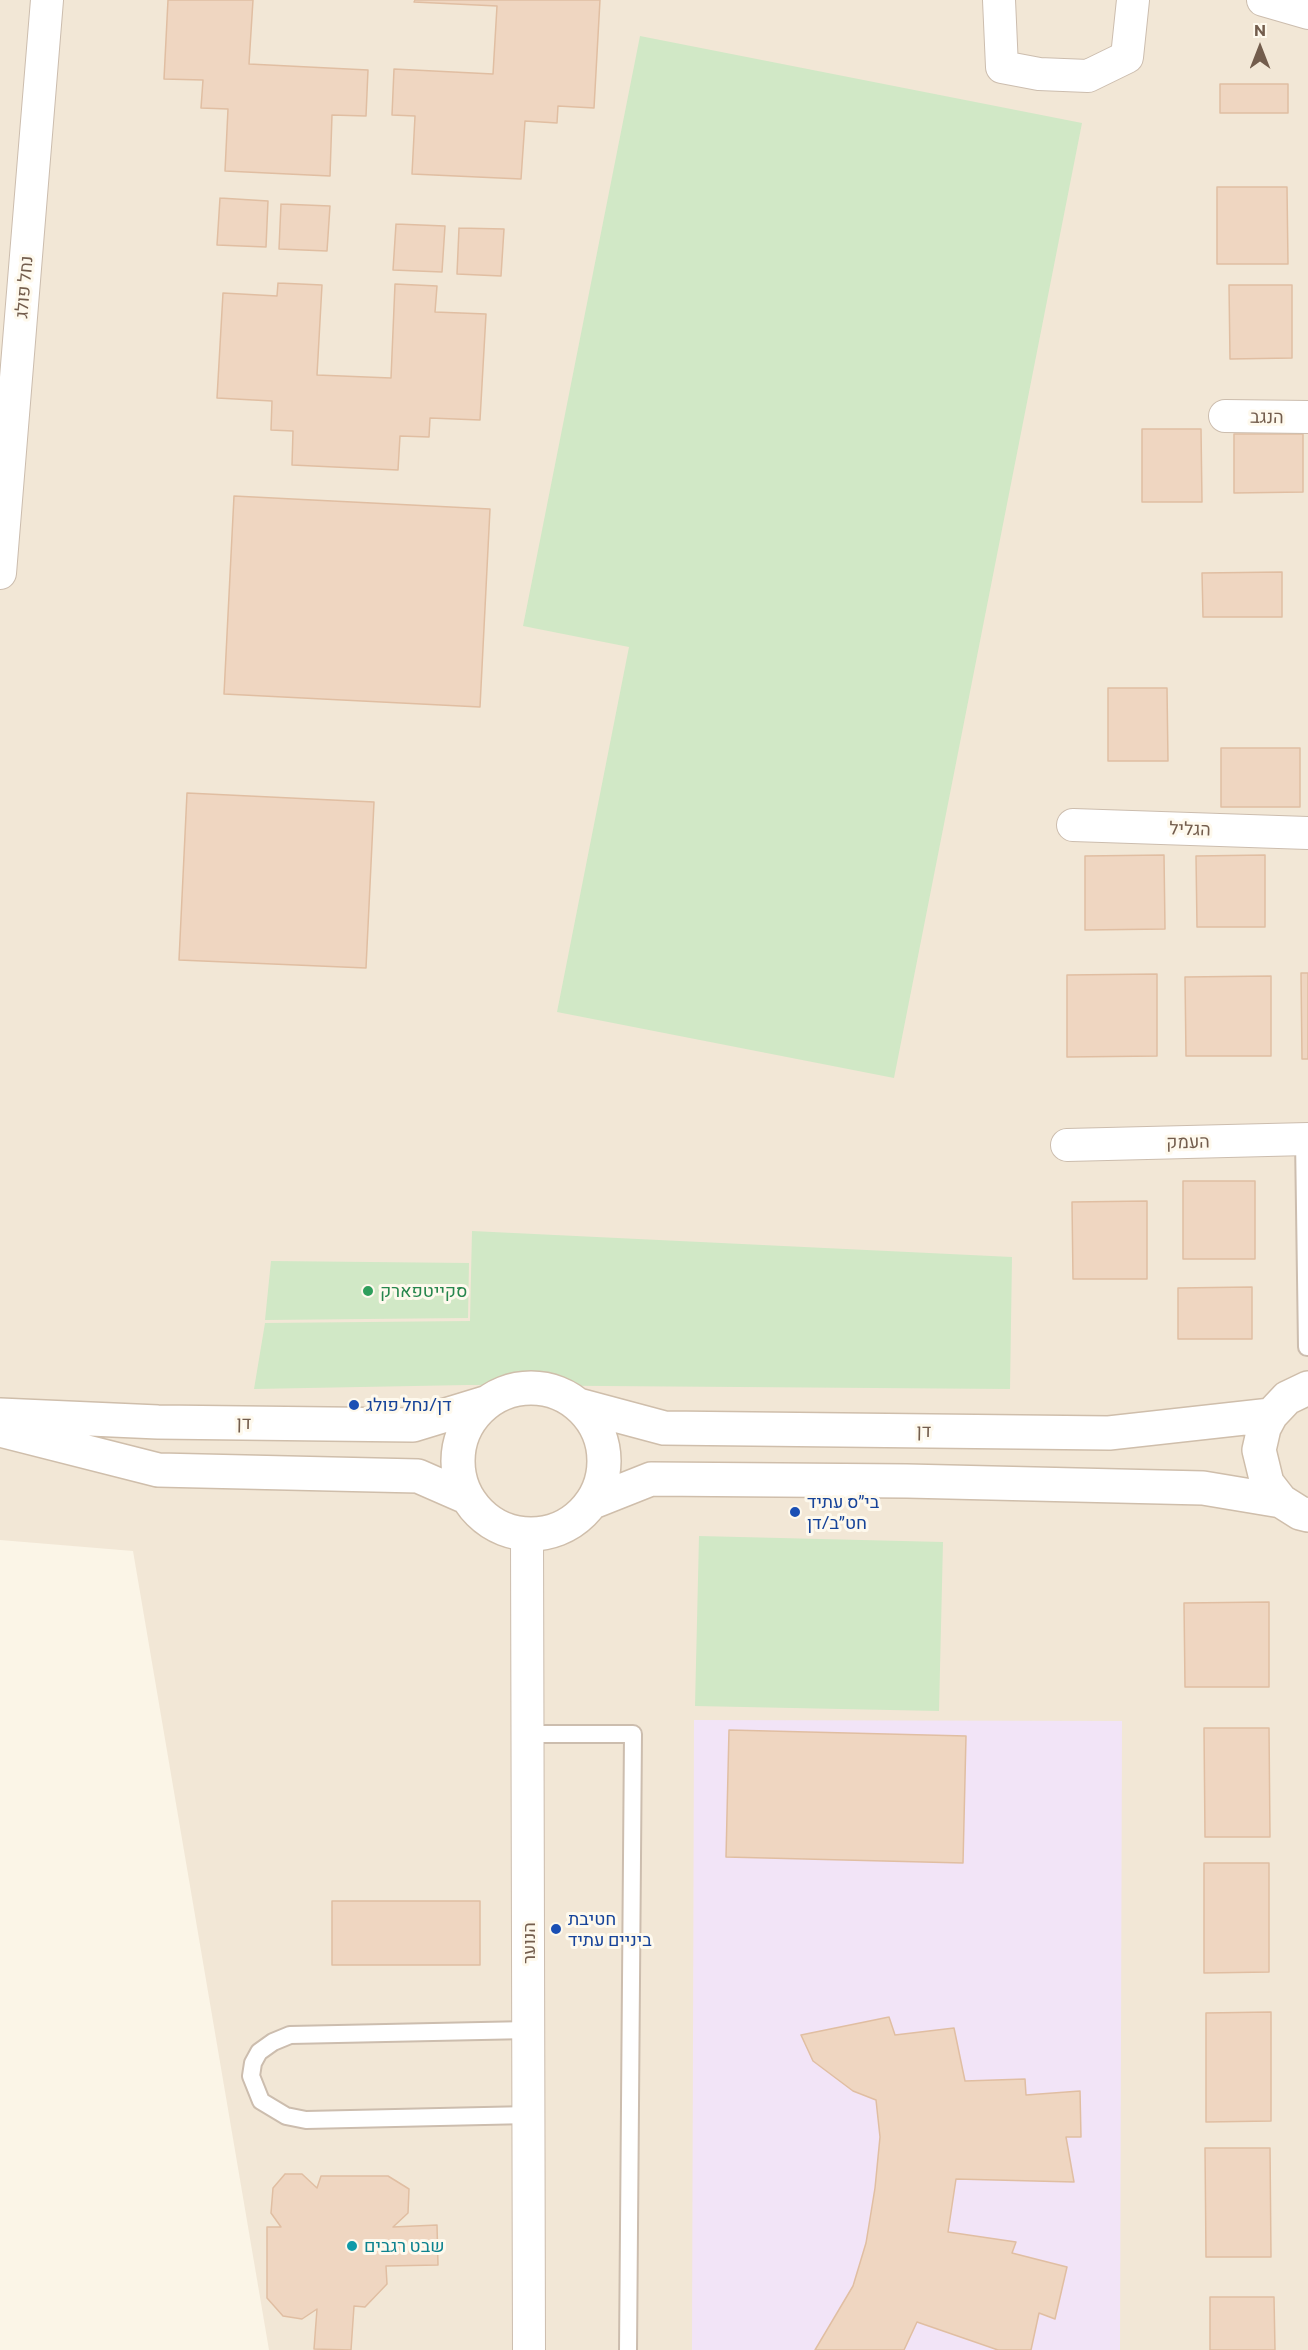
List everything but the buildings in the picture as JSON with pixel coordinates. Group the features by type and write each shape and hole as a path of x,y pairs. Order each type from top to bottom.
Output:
{"street":[{"name":"נחל פולג","path":"0,573 7,397 48,0"},
{"path":"999,0 1002,67 1039,74 1088,76 1127,57 1133,0"},
{"path":"1263,0 1308,13"},
{"name":"הנגב","path":"1225,416 1308,417"},
{"name":"הגליל","path":"1073,825 1308,833"},
{"name":"העמק","path":"1067,1144 1306,1139"},
{"path":"593,1502 604,1474 604,1449 595,1425 578,1405 556,1392 533,1388 508,1391 485,1403 468,1423 458,1446 458,1472 466,1497 481,1516 504,1530 527,1535 552,1532 575,1520 593,1502 651,1479 908,1481 1203,1488 1294,1508"},
{"path":"1294,1508 1267,1483 1259,1450 1264,1428 1271,1415 1287,1398 1308,1388"},
{"name":"דן","path":"0,1415 158,1422 413,1425 485,1403"},
{"name":"דן","path":"578,1405 664,1428 1109,1433 1271,1415"},
{"path":"0,1430 158,1470 418,1476 466,1497"},
{"name":"הנוער","path":"527,1535 529,2350"}],"lane":[{"path":"1306,1139 1306,1347"},
{"path":"528,1734 633,1734 628,2350"},
{"path":"529,2030 290,2035 273,2042 260,2052 253,2063 251,2076 261,2101 286,2116 306,2120 529,2115"}],"shaded area":[{"path":"0,0 1308,0 1308,2350 269,2350 133,1551 0,1540"},
{"path":"694,1720 1122,1721 1120,2350 692,2350"}],"green space":[{"path":"640,36 1082,123 894,1078 557,1012 629,647 523,626"},
{"path":"472,1231 1012,1257 1010,1389 468,1385 254,1389 265,1323 470,1321"},
{"name":"סקייטפארק","path":"271,1261 469,1263 468,1318 265,1320"},
{"path":"699,1536 943,1542 939,1711 695,1706"}],"place":[{"name":"סקייטפארק","path":"368,1291"},
{"name":"דן/נחל פולג","path":"354,1405"},
{"name":"בי״ס עתיד חט״ב/דן","path":"795,1512"},
{"name":"חטיבת ביניים עתיד","path":"556,1929"},
{"name":"שבט רגבים","path":"352,2246"}]}
